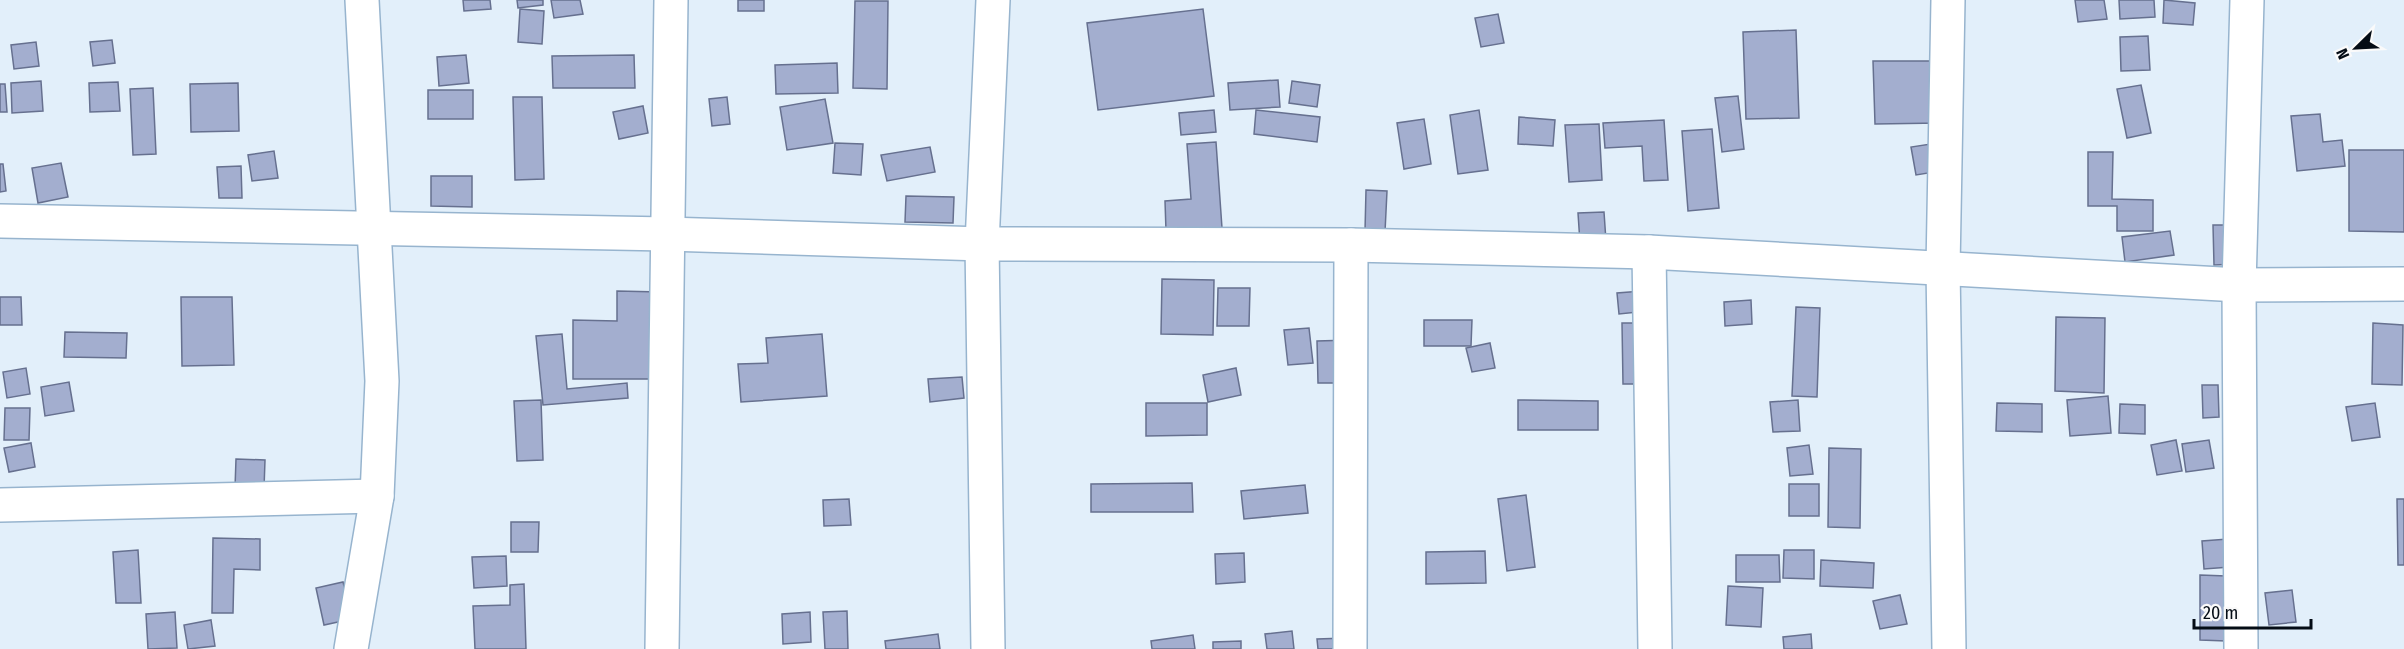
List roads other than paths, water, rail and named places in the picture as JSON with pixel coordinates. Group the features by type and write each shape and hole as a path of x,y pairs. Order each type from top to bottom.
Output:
{"street":[{"path":"351,649 377,496 382,381 376,230 362,0"},
{"path":"662,649 670,0"},
{"path":"988,649 982,243 993,0"},
{"path":"2241,649 2239,285 2247,0"},
{"path":"1942,8 1943,268 1949,649"},
{"path":"0,221 667,234 982,243 1351,245 1649,252 2239,285 2404,284"},
{"path":"1350,649 1351,245"},
{"path":"1649,252 1655,649"},
{"path":"0,505 377,496"}]}
